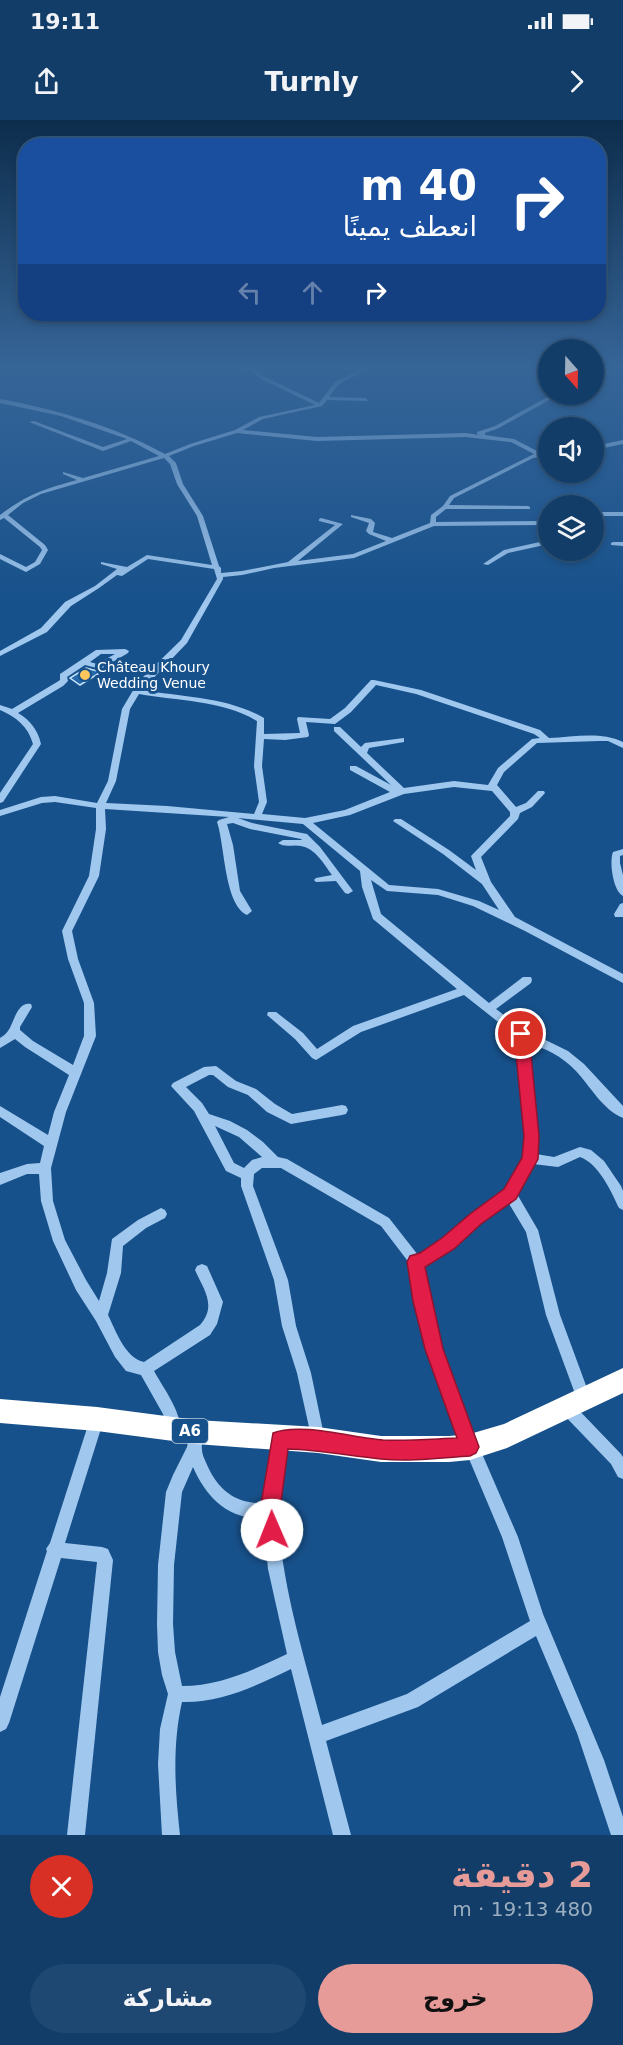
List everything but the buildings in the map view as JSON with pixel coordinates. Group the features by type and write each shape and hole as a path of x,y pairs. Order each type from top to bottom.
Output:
{"highway":[{"name":"A6","path":"0,1411 97,1419 188,1437 318,1440 381,1449 411,1450 470,1447 507,1436 623,1380"}],"street":[{"path":"93,445 103,449 115,445"},
{"path":"144,445 173,463 181,488 200,516 219,572 215,590 184,641 141,684 126,709 112,781 100,806 99,846 94,876 67,931 73,959 89,1003 90,1036 51,1144 45,1168 47,1201 59,1241 81,1285 120,1352 131,1366 146,1369 195,1338 210,1324 216,1302 202,1269"},
{"path":"0,556 26,570 38,563 45,550 44,546 2,516 32,496 165,456 193,445"},
{"path":"523,445 538,453"},
{"path":"433,524 433,516 445,507 452,497 538,454"},
{"path":"65,473 83,480"},
{"path":"445,507 528,508"},
{"path":"604,514 623,514"},
{"path":"352,516 369,520 372,523 369,531 371,533 393,541"},
{"path":"290,564 340,524 321,520"},
{"path":"0,654 39,633 68,604 143,558 151,557 219,572 350,557 433,524 538,523"},
{"path":"486,564 506,551 538,544"},
{"path":"614,544 623,544"},
{"path":"103,563 125,568"},
{"path":"106,587 125,568"},
{"path":"11,713 60,684 64,681 63,676 84,662"},
{"path":"260,736 305,735 301,719 332,722 348,710 374,682 418,692 537,732 547,740"},
{"path":"1,707 14,709 52,685"},
{"path":"137,691 247,711 261,720 258,766 263,802 257,816"},
{"path":"0,800 37,744 33,730 23,719 1,707"},
{"path":"337,729 400,792"},
{"path":"0,813 40,800 55,799 100,806 305,821 347,813 400,792 454,784 488,789 493,786 501,770 535,741 604,738 623,745"},
{"path":"363,753 365,746 401,740"},
{"path":"353,768 400,792"},
{"path":"493,786 515,811"},
{"path":"515,811 529,805 541,793"},
{"path":"511,919 486,883 476,856 514,817 515,811"},
{"path":"233,817 250,826 304,836 316,847 348,891"},
{"path":"233,817 222,822 227,834 235,892 247,911"},
{"path":"305,821 387,888 438,892 476,903 511,919 623,979"},
{"path":"398,821 439,846 486,883"},
{"path":"283,843 303,843 316,847"},
{"path":"623,852 616,854 615,863 623,893"},
{"path":"365,868 367,887 378,916 453,982 521,1034 546,1043 564,1053 623,1113"},
{"path":"319,880 339,877"},
{"path":"488,1009 527,980"},
{"path":"272,1014 299,1036 316,1055 357,1029 465,990"},
{"path":"27,1007 15,1026 15,1032 28,1043 63,1062 75,1073"},
{"path":"0,1044 15,1032"},
{"path":"416,1262 424,1260 448,1243 475,1219 510,1194 530,1159 531,1136 521,1034"},
{"path":"246,1175 230,1167 198,1107 177,1086 208,1070 216,1071 232,1084 252,1092 271,1108 291,1119 342,1110"},
{"path":"0,1112 51,1144"},
{"path":"205,1118 231,1127 264,1147 274,1161"},
{"path":"530,1159 553,1162 583,1152 592,1156 602,1167 623,1204"},
{"path":"318,1440 281,1280 247,1186 246,1175 257,1164 274,1161 283,1163 385,1222 416,1262 422,1301 434,1349 470,1447 505,1525 539,1625 591,1749 620,1835"},
{"path":"0,1179 27,1169 45,1168"},
{"path":"510,1194 532,1230 575,1404 621,1465"},
{"path":"101,1316 114,1273 117,1244 142,1224 161,1215"},
{"path":"146,1369 188,1437 201,1473 213,1490 232,1505 253,1513 270,1510"},
{"path":"0,1723 97,1419"},
{"path":"171,1835 167,1737 176,1694 170,1682 166,1653 166,1570 175,1491 184,1464 188,1437"},
{"path":"280,1439 270,1510 276,1569 342,1835"},
{"path":"54,1550 95,1552 102,1555 105,1560 76,1835"},
{"path":"318,1735 412,1701 539,1625"},
{"path":"176,1694 195,1695 214,1692 297,1658"}],"place":[{"name":"Château Khoury Wedding Venue","path":"85,675"}],"route":[{"path":"272,1530 270,1510 280,1439 318,1440 381,1449 470,1447 434,1349 422,1301 416,1262 424,1260 448,1243 475,1219 510,1194 530,1159 531,1136 521,1034"}]}
